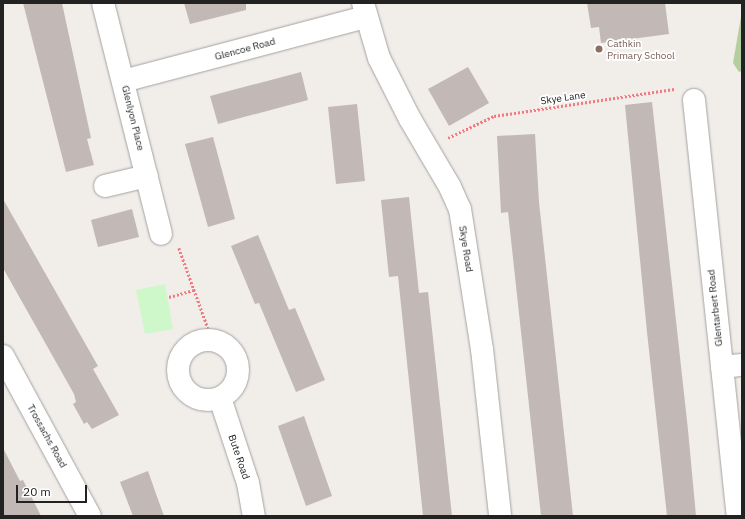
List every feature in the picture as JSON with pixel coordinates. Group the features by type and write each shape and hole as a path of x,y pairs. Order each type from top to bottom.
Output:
{"street":[{"name":"Glenlyon Place","path":"103,3 161,234"},
{"name":"Glencoe Road","path":"123,81 364,10"},
{"name":"Skye Road","path":"364,10 379,58 410,119 450,186 460,209 482,349 500,516"},
{"name":"Glentarbert Road","path":"694,100 732,366 738,516"},
{"path":"105,186 146,176"},
{"path":"210,340 228,348 233,352 238,365 237,378 231,390 220,398 207,401 194,397 183,388 178,376 179,362 185,350 196,342 210,340"},
{"name":"Trossachs Road","path":"3,356 90,516"},
{"name":"Bute Road","path":"220,398 248,483 254,516"}],"path":[{"name":"Skye Lane","path":"428,148 494,116 694,86 694,100"},
{"path":"161,234 175,237 210,340"},
{"path":"169,297 194,290"}],"green space":[{"path":"742,11 742,71 739,72 733,63"},
{"path":"165,284 173,329 145,334 136,290"}],"building":[{"path":"23,3 62,3 91,138 87,139 94,165 66,172"},
{"path":"184,3 246,3 246,10 190,24"},
{"path":"587,3 665,3 669,34 601,43 599,27 591,28"},
{"path":"468,67 489,103 449,126 428,89"},
{"path":"301,72 308,100 218,124 210,96"},
{"path":"652,102 696,516 667,516 647,332 625,105"},
{"path":"357,104 365,181 336,184 328,107"},
{"path":"535,134 539,202 573,516 541,516 508,212 501,213 497,136"},
{"path":"213,137 235,219 208,227 185,144"},
{"path":"409,197 419,293 428,292 452,516 423,516 398,276 389,277 381,200"},
{"path":"3,199 98,366 93,369 119,415 92,429 87,422 84,424 73,404 76,402 74,394 3,268"},
{"path":"132,209 139,237 98,247 91,220"},
{"path":"258,235 289,310 295,308 325,380 296,392 259,303 255,304 231,246"},
{"path":"304,416 332,496 306,506 278,426"},
{"path":"3,448 20,481 23,480 41,516 3,516"},
{"path":"148,471 164,516 133,516 120,482"}],"place":[{"name":"Cathkin Primary School","path":"599,49"}]}
